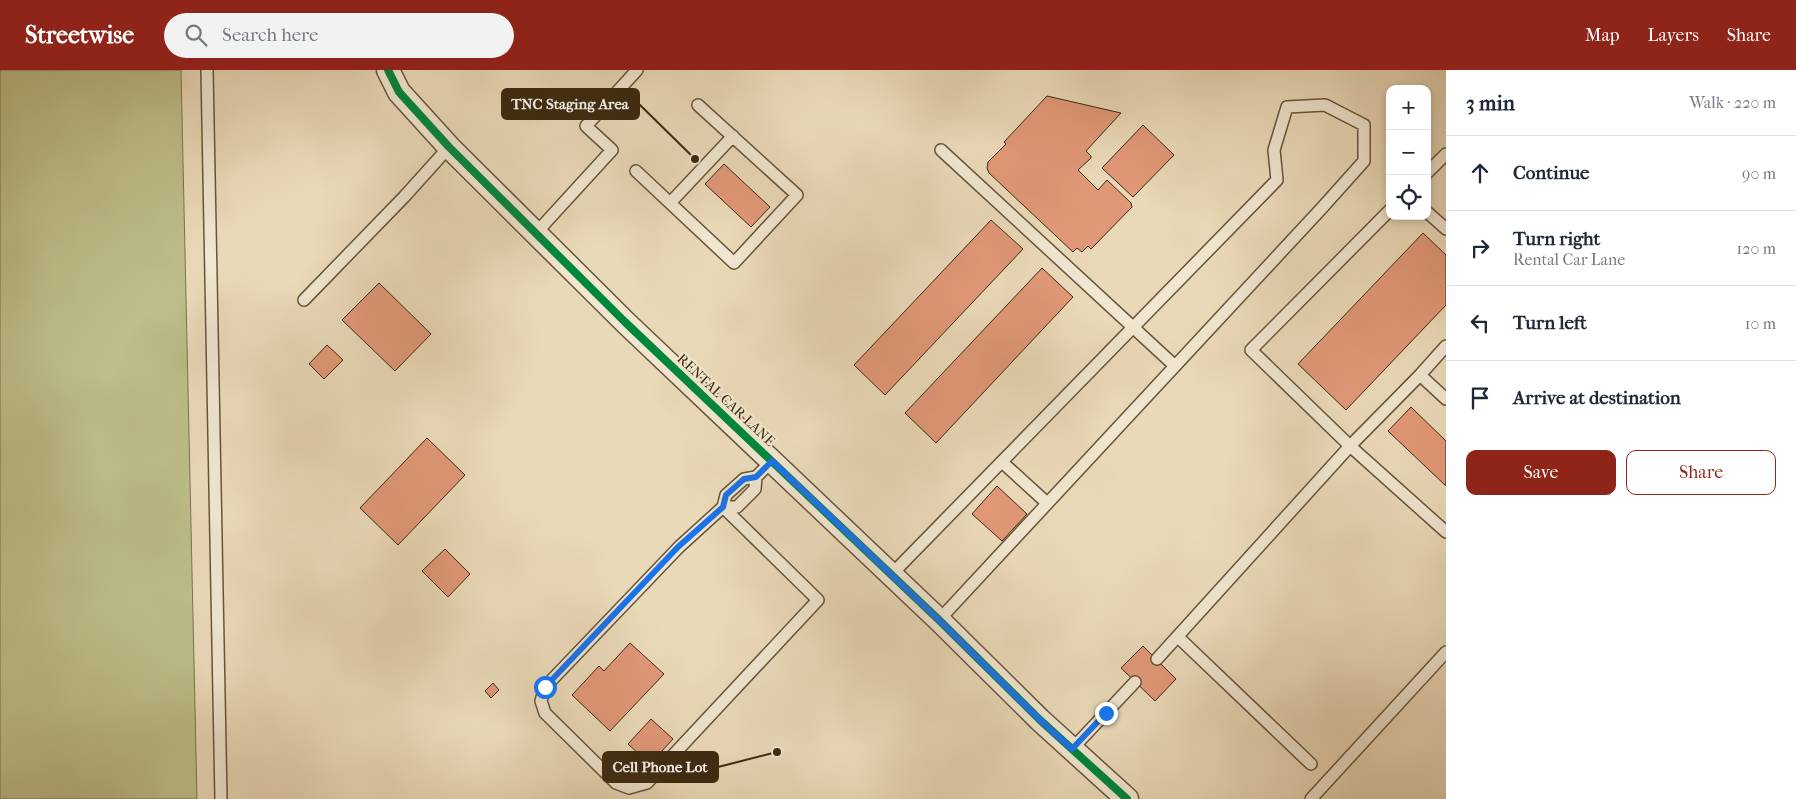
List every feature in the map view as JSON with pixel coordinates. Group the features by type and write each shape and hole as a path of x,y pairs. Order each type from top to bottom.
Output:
{"street":[{"name":"RENTAL CAR LANE","path":"388,70 399,92 449,147 625,322 939,620 1040,720 1127,799"}],"lane":[{"path":"207,70 221,799"},
{"path":"536,233 612,150 586,126 638,70"},
{"path":"636,171 734,263 798,195 698,104"},
{"path":"892,575 1277,180 1274,150 1288,107 1325,105 1364,125 1364,161 939,620"},
{"path":"670,203 733,136"},
{"path":"304,300 404,197 449,147"},
{"path":"941,150 1175,366"},
{"path":"1431,169 1446,154"},
{"path":"1386,214 1251,350 1350,446 1446,532"},
{"path":"1431,216 1446,229"},
{"path":"1157,660 1350,446 1446,346"},
{"path":"1420,375 1446,399"},
{"path":"723,507 818,600 647,783 629,788 616,783 545,713 541,701 545,687 678,547 723,507 737,507 755,488 756,477 772,461"},
{"path":"1002,462 1047,504"},
{"path":"1178,637 1311,764"},
{"path":"1310,799 1446,652"},
{"path":"1072,749 1135,682"}],"green space":[{"path":"0,70 181,70 197,799 0,799"}],"building":[{"path":"1047,96 1121,113 1086,151 1091,158 1078,170 1098,190 1107,180 1131,203 1132,207 1091,249 1088,246 1082,252 1077,248 1073,252 989,173 987,168 988,162 1006,144 1004,142"},
{"path":"1143,125 1174,155 1133,197 1102,168"},
{"path":"724,164 770,207 751,227 705,184"},
{"path":"991,220 1023,249 885,395 854,365"},
{"path":"1423,233 1446,255 1446,305 1346,410 1298,364"},
{"path":"1042,268 1073,297 936,443 905,413"},
{"path":"379,283 431,334 395,371 342,320"},
{"path":"327,345 343,360 324,379 309,364"},
{"path":"1411,407 1446,441 1446,486 1388,431"},
{"path":"427,438 465,475 398,545 360,508"},
{"path":"997,486 1027,514 1002,541 972,514"},
{"path":"445,549 470,574 448,597 422,571"},
{"path":"630,643 664,674 610,731 572,695 599,666 604,671"},
{"path":"1143,646 1176,679 1155,701 1121,668"},
{"path":"493,683 499,690 491,698 485,691"},
{"path":"651,719 673,739 650,764 628,744"}],"cycle path":[{"path":"388,70 399,92 449,147 625,322 939,620 1040,720 1127,799"}],"place":[{"name":"TNC Staging Area","path":"695,159"},
{"name":"Cell Phone Lot","path":"777,752"}],"route":[{"path":"545,687 678,547 723,507 726,495 744,479 756,477 772,461 1072,749 1106,713"}]}
